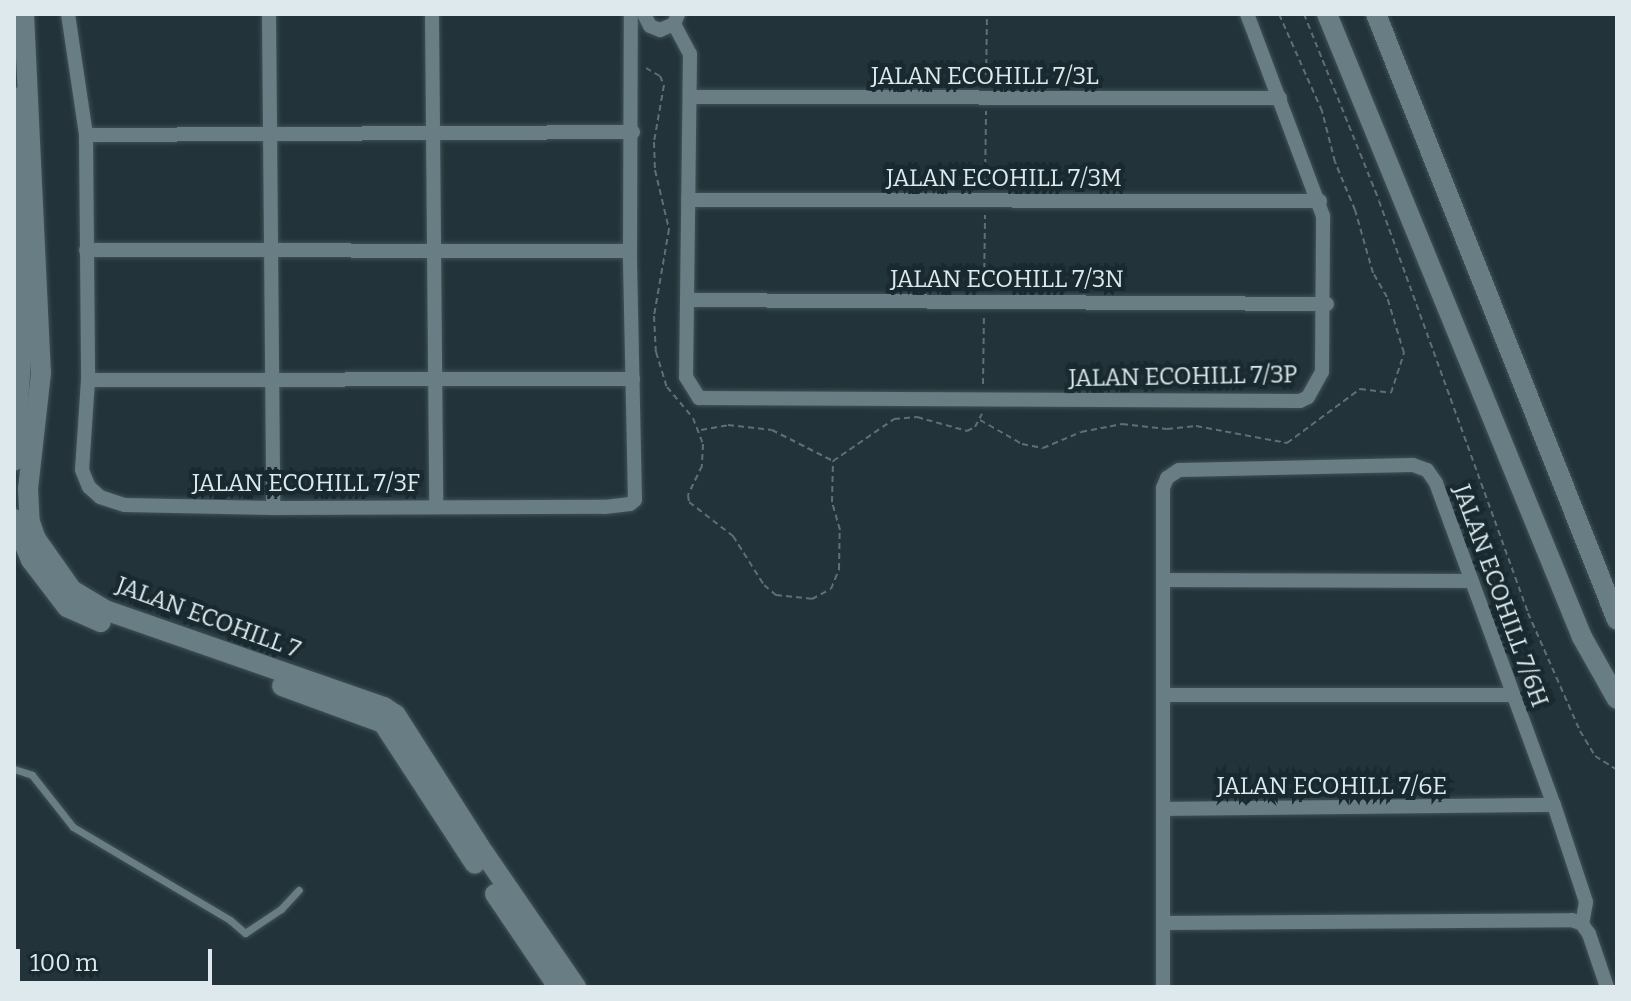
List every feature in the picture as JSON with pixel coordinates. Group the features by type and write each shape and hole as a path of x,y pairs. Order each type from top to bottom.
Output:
{"street":[{"name":"JALAN ECOHILL 7","path":"24,14 41,373 28,489 30,522 36,539 72,590 105,610 384,707 396,715 484,853 576,987"},
{"name":"JALAN ECOHILL 7/3F","path":"68,14 86,135 88,380 82,470 89,487 100,497 125,505 273,508 605,507 630,504 635,500 633,379"},
{"path":"269,14 273,508"},
{"path":"432,14 436,506"},
{"path":"88,380 633,379 631,14"},
{"path":"644,14 655,29 665,29 676,19 690,54 687,300"},
{"name":"JALAN ECOHILL 7/3P","path":"687,300 686,377 695,393 707,400 1300,401 1308,397 1322,372 1325,304 1320,201 1247,14"},
{"path":"1327,14 1582,637 1617,699"},
{"path":"1376,14 1617,620"},
{"path":"14,97 24,317 14,461"},
{"name":"JALAN ECOHILL 7/3L","path":"690,97 1280,98"},
{"path":"86,135 633,132"},
{"name":"JALAN ECOHILL 7/3M","path":"688,200 1320,201"},
{"path":"86,250 630,251"},
{"name":"JALAN ECOHILL 7/3N","path":"687,300 1325,304"},
{"name":"JALAN ECOHILL 7/6H","path":"1163,580 1163,488 1167,478 1179,470 1413,465 1427,470 1436,483 1554,805"},
{"path":"14,519 31,560 67,607 129,634 383,723 558,987"},
{"path":"1163,987 1163,580 1471,581"},
{"path":"1163,695 1512,695"},
{"path":"1554,805 1586,902 1585,929 1607,987"},
{"name":"JALAN ECOHILL 7/6E","path":"1163,809 1554,805"},
{"path":"1163,923 1572,920 1585,929"}],"lane":[{"path":"14,769 32,775 73,827 245,933 281,909 299,890"}],"path":[{"path":"980,420 1011,440 1043,448 1096,427 1122,424 1167,429 1196,426 1241,437 1287,443 1360,389 1391,393 1404,353 1387,297 1373,273 1355,210 1335,162 1322,111 1279,14"},
{"path":"1304,14 1379,201 1528,613 1580,731 1595,756 1617,770"},
{"path":"699,431 728,425 772,430 833,461 894,419 917,417 958,431 967,431 980,420 986,402"}]}
